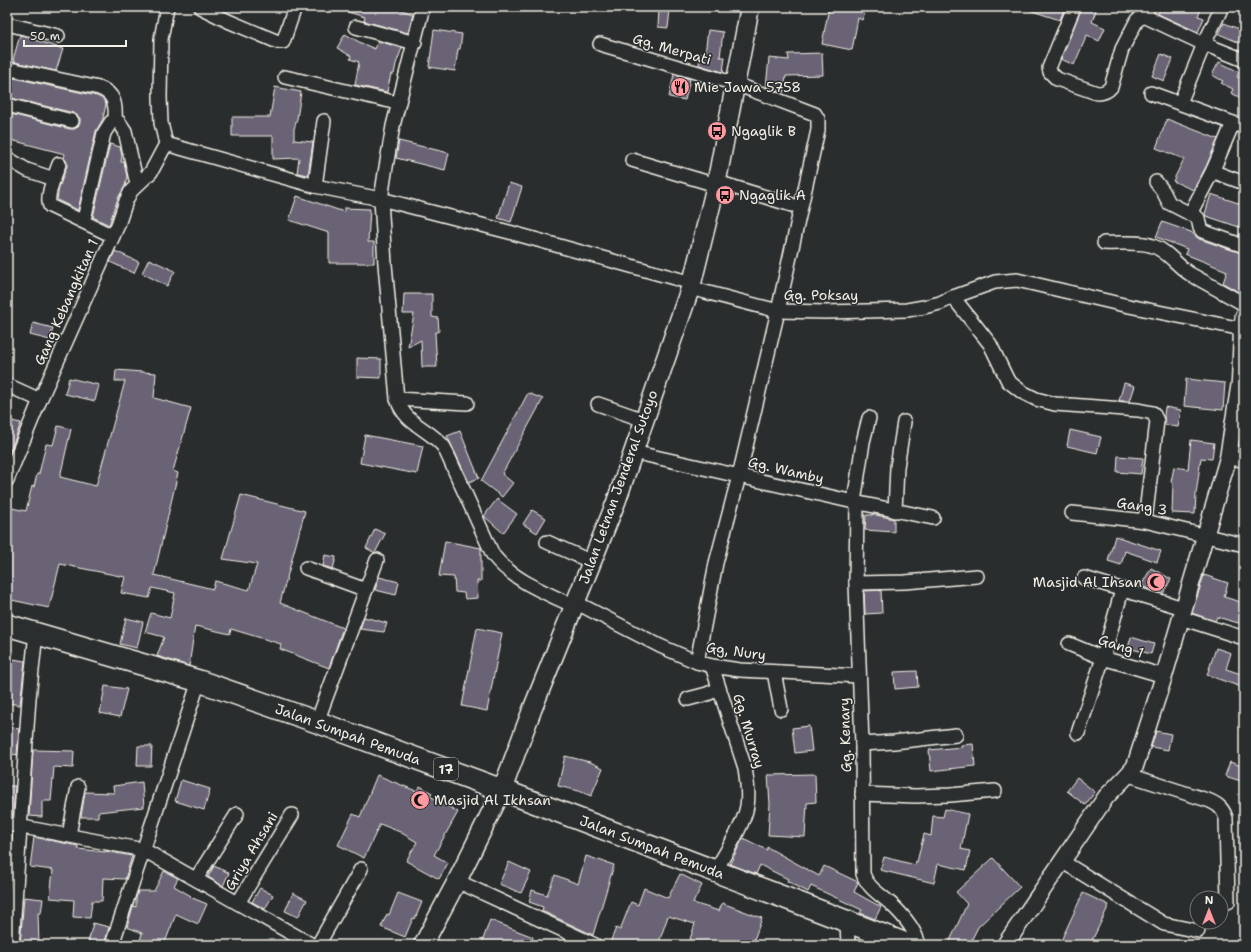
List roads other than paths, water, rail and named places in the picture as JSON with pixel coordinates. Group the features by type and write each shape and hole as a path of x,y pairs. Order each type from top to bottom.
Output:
{"highway":[{"name":"Jalan Sumpah Pemuda","path":"7,625 199,681 317,722 502,790 911,945"}],"main road":[{"name":"Jalan Letnan Jenderal Sutoyo","path":"423,945 457,882 502,790 532,710 616,502 691,285 717,184 750,7"}],"street":[{"path":"166,144 161,123 160,97 161,39 167,7"},
{"path":"200,7 228,21 278,42 283,42 294,10"},
{"path":"423,7 415,43 398,103 381,199 397,399 467,403"},
{"path":"1074,7 1050,68 1050,72 1057,79 1097,93 1108,91 1111,87 1122,49 1137,20 1146,12 1204,44 1244,60"},
{"path":"1180,103 1204,44 1222,7"},
{"path":"7,24 58,36"},
{"path":"356,27 415,43"},
{"name":"Gg. Merpati","path":"600,44 736,84 815,114 818,119 818,130 778,311"},
{"path":"7,71 15,70 104,90 110,93 113,98 116,113 115,120 111,122 104,133 86,215"},
{"path":"285,77 398,103"},
{"path":"1151,93 1238,125 1190,214"},
{"path":"7,105 72,121"},
{"path":"115,120 119,122 125,131 137,184"},
{"path":"315,186 324,121"},
{"name":"Gang Kebangkitan 1","path":"7,480 40,400 123,212 126,201 131,191 137,184 152,172 166,144"},
{"name":"Gg. Poksay","path":"166,144 315,186 381,199 509,232 778,311 805,313 907,310 929,306 994,282 1017,280 1124,305 1243,322"},
{"path":"7,158 27,170 54,179"},
{"path":"632,160 792,205"},
{"path":"59,164 48,200 50,206 112,236"},
{"path":"1213,170 1244,184"},
{"path":"1156,182 1163,191 1169,203 1198,218 1202,231 1244,246"},
{"path":"1104,243 1147,244 1155,246 1164,251 1190,273 1244,304"},
{"path":"953,297 990,344 1008,381 1022,392 1036,399 1055,404 1138,410 1153,413 1157,421 1145,521"},
{"path":"697,662 716,563 739,476 778,311"},
{"path":"1005,945 1106,797 1129,775 1135,766 1141,751 1228,458 1242,382 1243,322"},
{"path":"7,385 40,400"},
{"name":"Gg, Nury","path":"397,399 400,409 405,416 432,435 444,447 491,550 498,561 527,583 697,662 740,670 858,676"},
{"path":"598,404 644,420"},
{"name":"Gg. Kenary","path":"869,418 863,442 856,503 856,582 858,676 862,744 863,866 864,877 870,886 902,916 917,937 911,945"},
{"path":"894,510 897,467 904,422"},
{"name":"Gg. Wamby","path":"633,452 856,503 933,518"},
{"path":"1228,458 1244,460"},
{"name":"Gang 3","path":"1072,513 1145,521 1244,545"},
{"path":"547,542 592,562"},
{"path":"317,722 377,560"},
{"path":"306,568 366,590"},
{"path":"856,582 905,582 977,576"},
{"path":"1084,578 1122,590 1244,638"},
{"path":"1078,733 1103,658 1122,590"},
{"path":"12,945 14,825 27,751 29,698 36,633"},
{"name":"Gang 1","path":"1069,644 1103,658 1164,676"},
{"name":"Gg. Murray","path":"712,666 745,768 748,783 747,808 740,825 715,871"},
{"path":"774,672 781,709"},
{"path":"112,945 199,681"},
{"path":"688,699 719,689"},
{"path":"862,744 956,735"},
{"path":"1129,775 1219,805 1226,818 1228,890"},
{"path":"69,835 78,786"},
{"path":"862,794 915,796 995,791"},
{"path":"196,879 237,814"},
{"name":"Griya Ahsani","path":"238,903 292,815"},
{"path":"14,825 144,850 312,945"},
{"path":"1062,862 1164,924 1198,931"},
{"path":"318,945 361,869"},
{"path":"457,882 596,945"},
{"path":"848,921 848,945"}],"place":[{"name":"Mie Jawa 5758","path":"680,87"},
{"name":"Ngaglik B","path":"717,131"},
{"name":"Ngaglik A","path":"725,195"},
{"name":"Masjid Al Ihsan","path":"1156,582"},
{"name":"Masjid Al Ikhsan","path":"420,800"}]}
